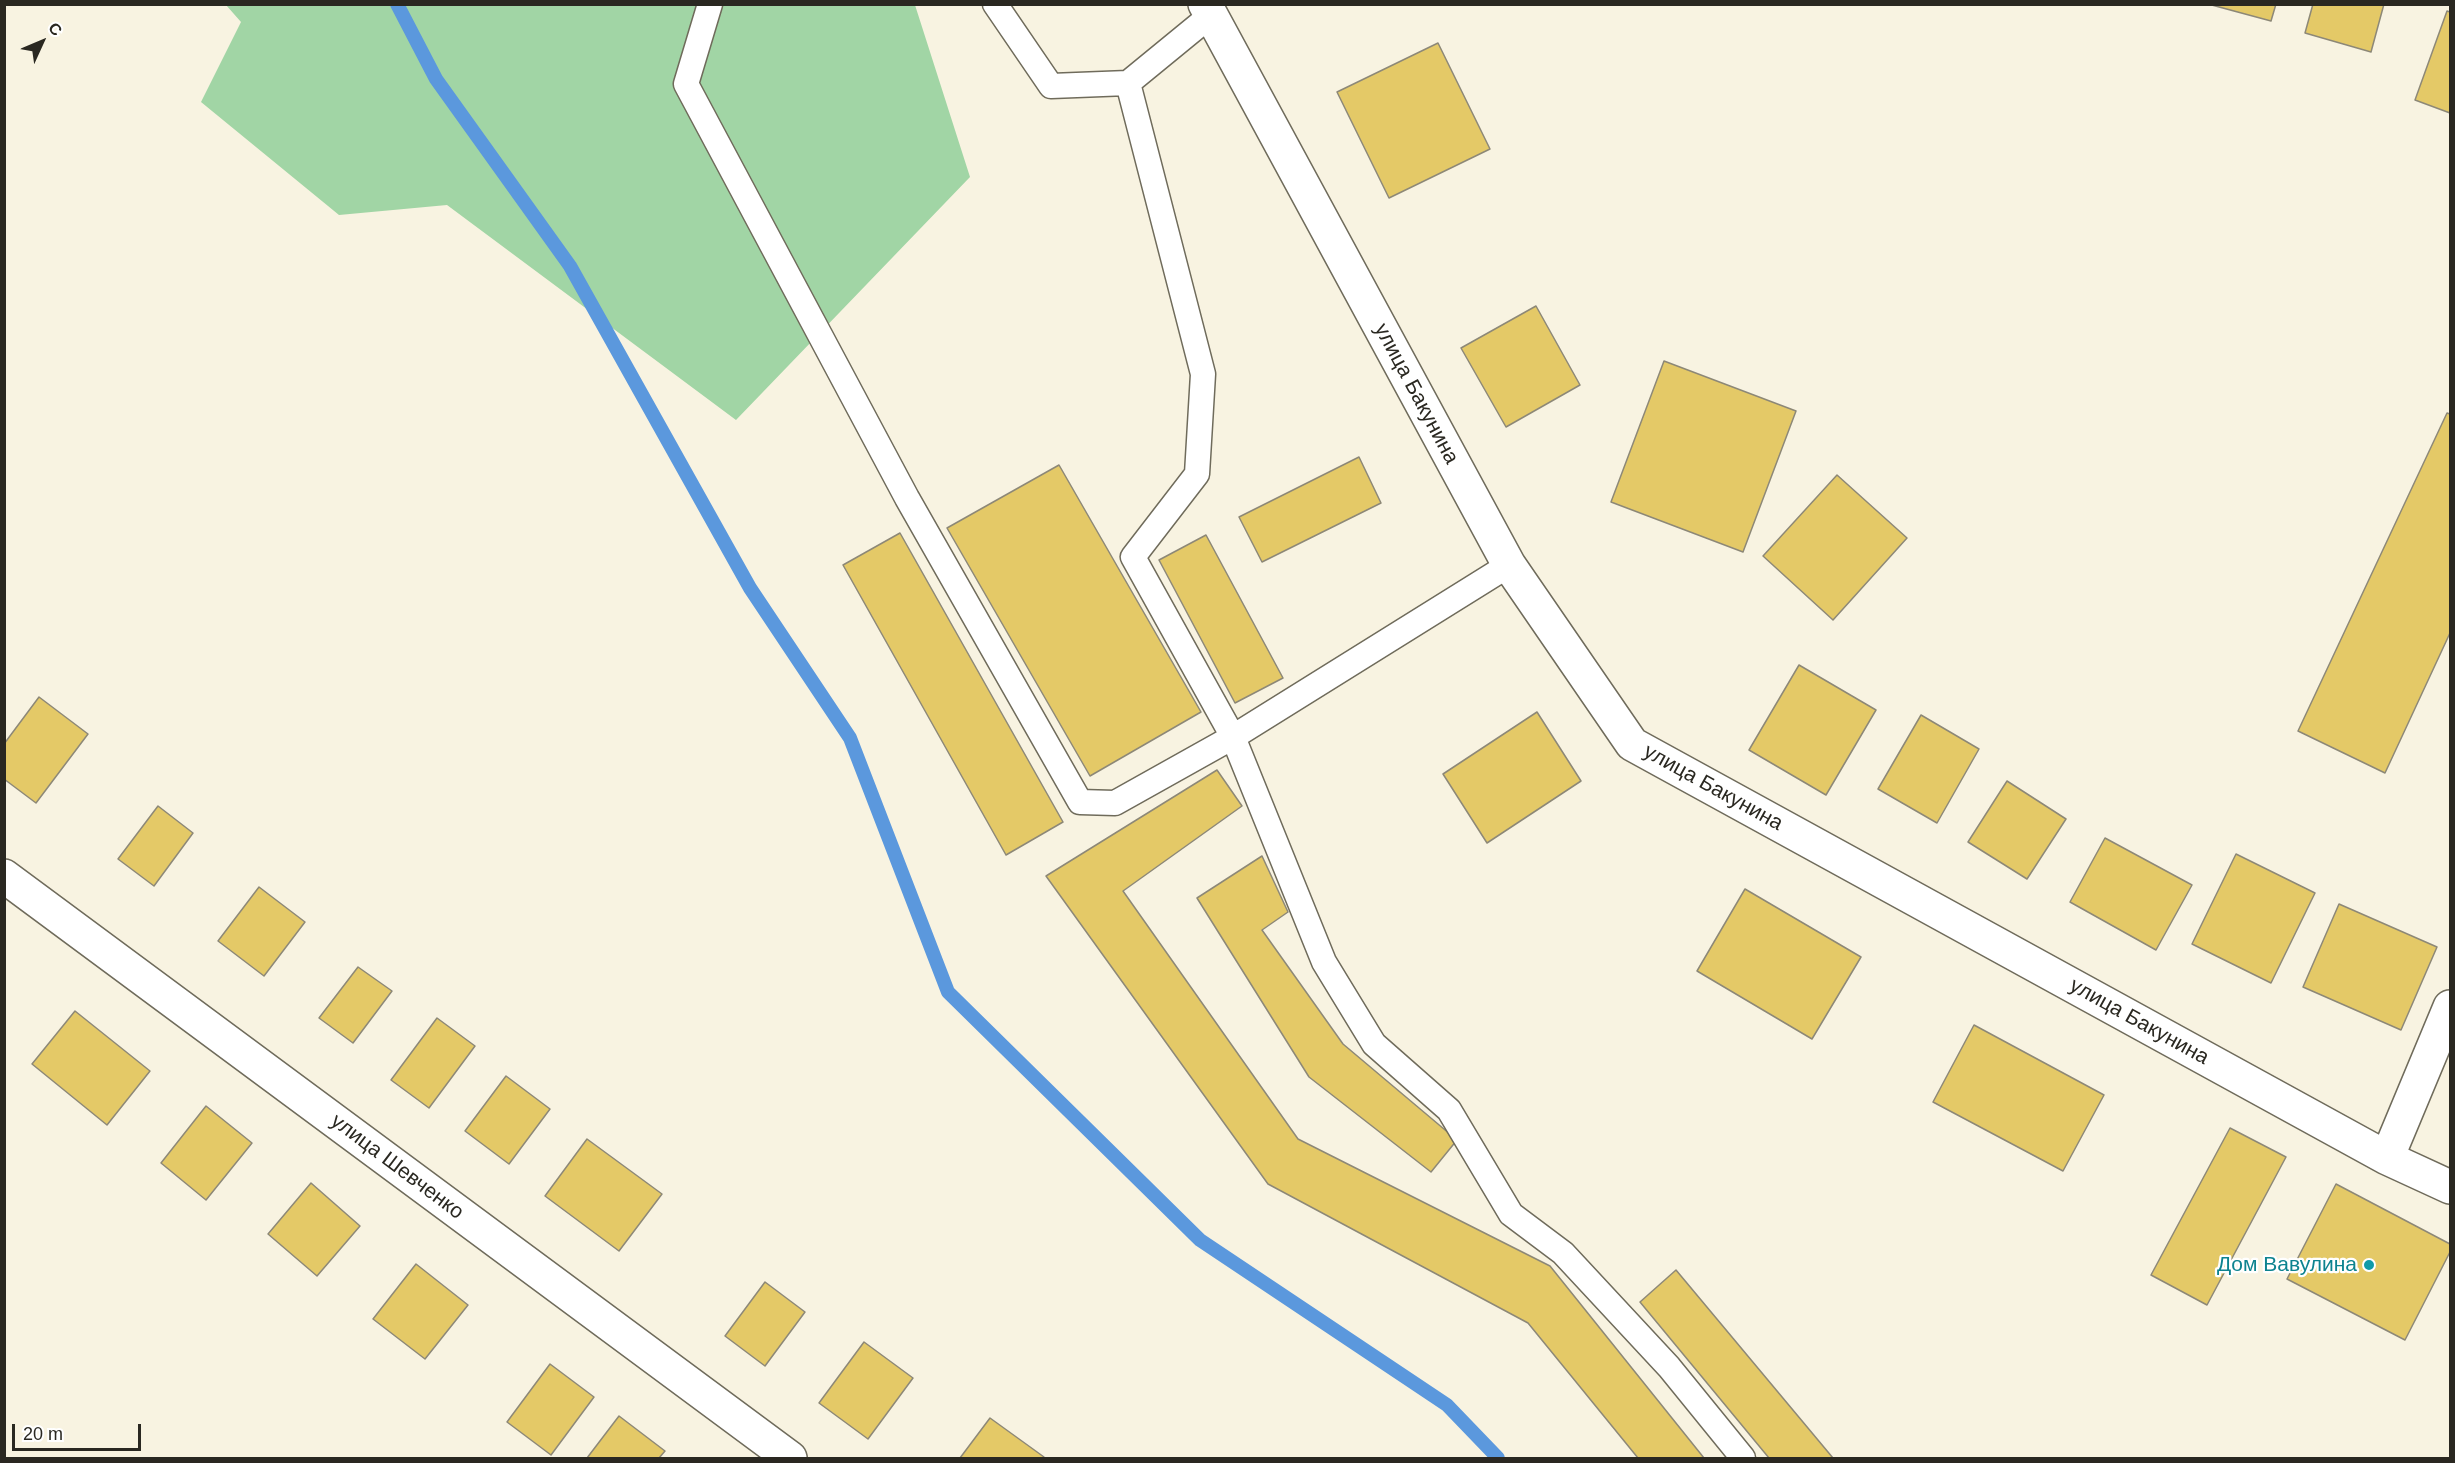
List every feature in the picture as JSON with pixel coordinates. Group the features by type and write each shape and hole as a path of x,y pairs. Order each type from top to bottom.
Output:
{"street":[{"name":"улица Бакунина","path":"1208,10 1509,565 1632,744 2387,1158 2451,1187"},
{"name":"улица Шевченко","path":"4,876 790,1458"},
{"path":"2387,1158 2451,1007"}],"lane":[{"path":"710,4 686,84 907,498 1080,802 1115,804 1233,737 1509,565"},
{"path":"995,4 1051,86 1128,83 1208,10"},
{"path":"1128,83 1203,374 1197,474 1133,557 1233,737 1324,962 1374,1044 1449,1110 1511,1214 1563,1253 1669,1367 1743,1458"}],"green space":[{"path":"226,5 915,5 970,177 736,420 447,205 339,215 201,102 241,22"}],"building":[{"path":"2208,4 2276,4 2271,21"},
{"path":"2313,4 2384,4 2371,52 2305,33"},
{"path":"2447,11 2450,12 2450,113 2415,100"},
{"path":"1438,43 1490,149 1389,198 1337,92"},
{"path":"1536,306 1580,385 1506,427 1461,348"},
{"path":"1664,361 1796,411 1743,552 1611,502"},
{"path":"2447,413 2450,414 2450,633 2385,773 2298,731"},
{"path":"1359,457 1381,503 1262,562 1239,517"},
{"path":"1059,465 1201,712 1090,776 947,528"},
{"path":"1837,475 1907,538 1833,620 1763,556"},
{"path":"900,533 1063,822 1006,855 843,565"},
{"path":"1206,535 1283,678 1235,703 1159,560"},
{"path":"1799,665 1876,710 1826,795 1749,750"},
{"path":"39,697 88,734 36,803 4,779 4,744"},
{"path":"1537,712 1581,781 1487,843 1443,774"},
{"path":"1921,715 1979,749 1937,823 1878,789"},
{"path":"1217,770 1242,806 1123,891 1298,1139 1550,1266 1704,1458 1638,1458 1528,1323 1268,1184 1046,876"},
{"path":"2007,781 2066,819 2027,879 1968,842"},
{"path":"158,806 193,833 154,886 118,859"},
{"path":"2105,838 2192,885 2156,950 2070,902"},
{"path":"2236,854 2315,893 2271,983 2192,944"},
{"path":"1262,856 1288,912 1262,930 1343,1044 1457,1140 1431,1172 1309,1077 1197,898"},
{"path":"259,887 305,922 264,976 218,941"},
{"path":"1745,889 1861,957 1812,1039 1697,971"},
{"path":"2339,904 2437,947 2401,1030 2303,987"},
{"path":"358,967 392,991 353,1043 319,1018"},
{"path":"75,1011 150,1071 107,1125 32,1064"},
{"path":"437,1018 475,1046 429,1108 391,1080"},
{"path":"1974,1025 2104,1095 2063,1171 1933,1102"},
{"path":"506,1076 550,1109 509,1164 465,1131"},
{"path":"206,1106 252,1143 206,1200 161,1163"},
{"path":"2230,1128 2286,1157 2207,1305 2151,1275"},
{"path":"587,1139 662,1194 619,1251 545,1196"},
{"path":"311,1183 360,1226 317,1276 268,1234"},
{"name":"Дом Вавулина","path":"2336,1184 2450,1244 2450,1252 2405,1340 2287,1279"},
{"path":"416,1264 468,1305 425,1359 373,1319"},
{"path":"1676,1270 1833,1458 1769,1458 1640,1302"},
{"path":"765,1282 805,1312 765,1366 725,1336"},
{"path":"864,1342 913,1378 868,1439 819,1403"},
{"path":"550,1364 594,1397 551,1455 507,1422"},
{"path":"619,1416 665,1451 659,1458 587,1458"},
{"path":"990,1418 1044,1457 960,1458"}],"waterway":[{"path":"397,4 436,79 570,266 750,588 850,738 948,992 1200,1240 1447,1405 1498,1458"}],"place":[{"name":"Дом Вавулина","path":"2369,1265"}]}
